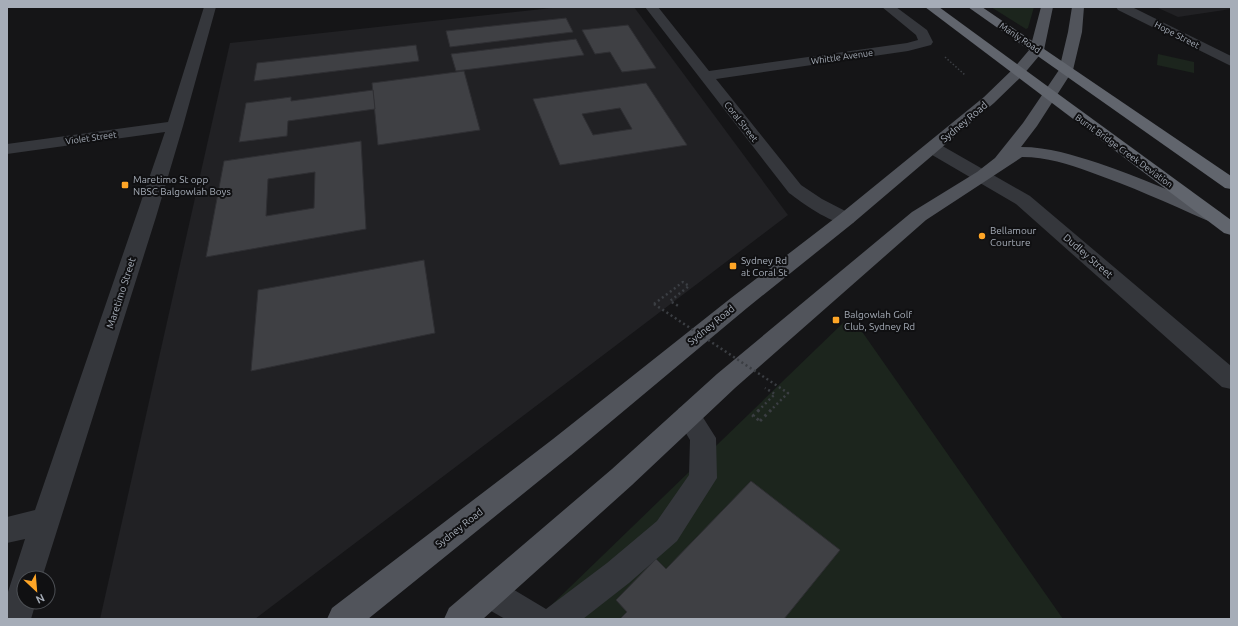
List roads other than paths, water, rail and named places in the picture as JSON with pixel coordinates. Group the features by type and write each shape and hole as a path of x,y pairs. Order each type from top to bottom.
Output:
{"highway":[{"path":"931,7 1018,72"},
{"name":"Manly Road","path":"974,7 1066,70"},
{"path":"1066,70 1231,184"},
{"name":"Burnt Bridge Creek Deviation","path":"1018,72 1231,230"}],"main road":[{"name":"Sydney Road","path":"343,619 562,447 739,302 846,219 990,100 1018,72 1037,50 1046,7"},
{"path":"1001,162 1029,126 1066,70 1076,32 1078,7"},
{"path":"460,619 622,477 688,415 919,216 983,176 1001,162 1019,152 1037,152 1060,156 1125,178 1213,216"}],"street":[{"name":"Maretimo Street","path":"30,570 175,126 210,7"},
{"name":"Coral Street","path":"651,7 795,189 815,203 846,219"},
{"name":"Whittle Avenue","path":"705,76 908,48 926,42 922,33 888,7"},
{"name":"Hope Street","path":"1122,7 1231,62"},
{"name":"Violet Street","path":"7,149 175,126"},
{"name":"Dudley Street","path":"933,148 1023,200 1231,380"},
{"path":"558,619 618,573 667,531 703,478 703,438 688,415"},
{"path":"7,530 45,521"},
{"path":"490,593 535,619"}],"place":[{"name":"Maretimo St opp NBSC Balgowlah Boys","path":"125,185"},
{"name":"Bellamour Courture","path":"982,236"},
{"name":"Sydney Rd at Coral St","path":"733,266"},
{"name":"Balgowlah Golf Club, Sydney Rd","path":"836,320"}]}
